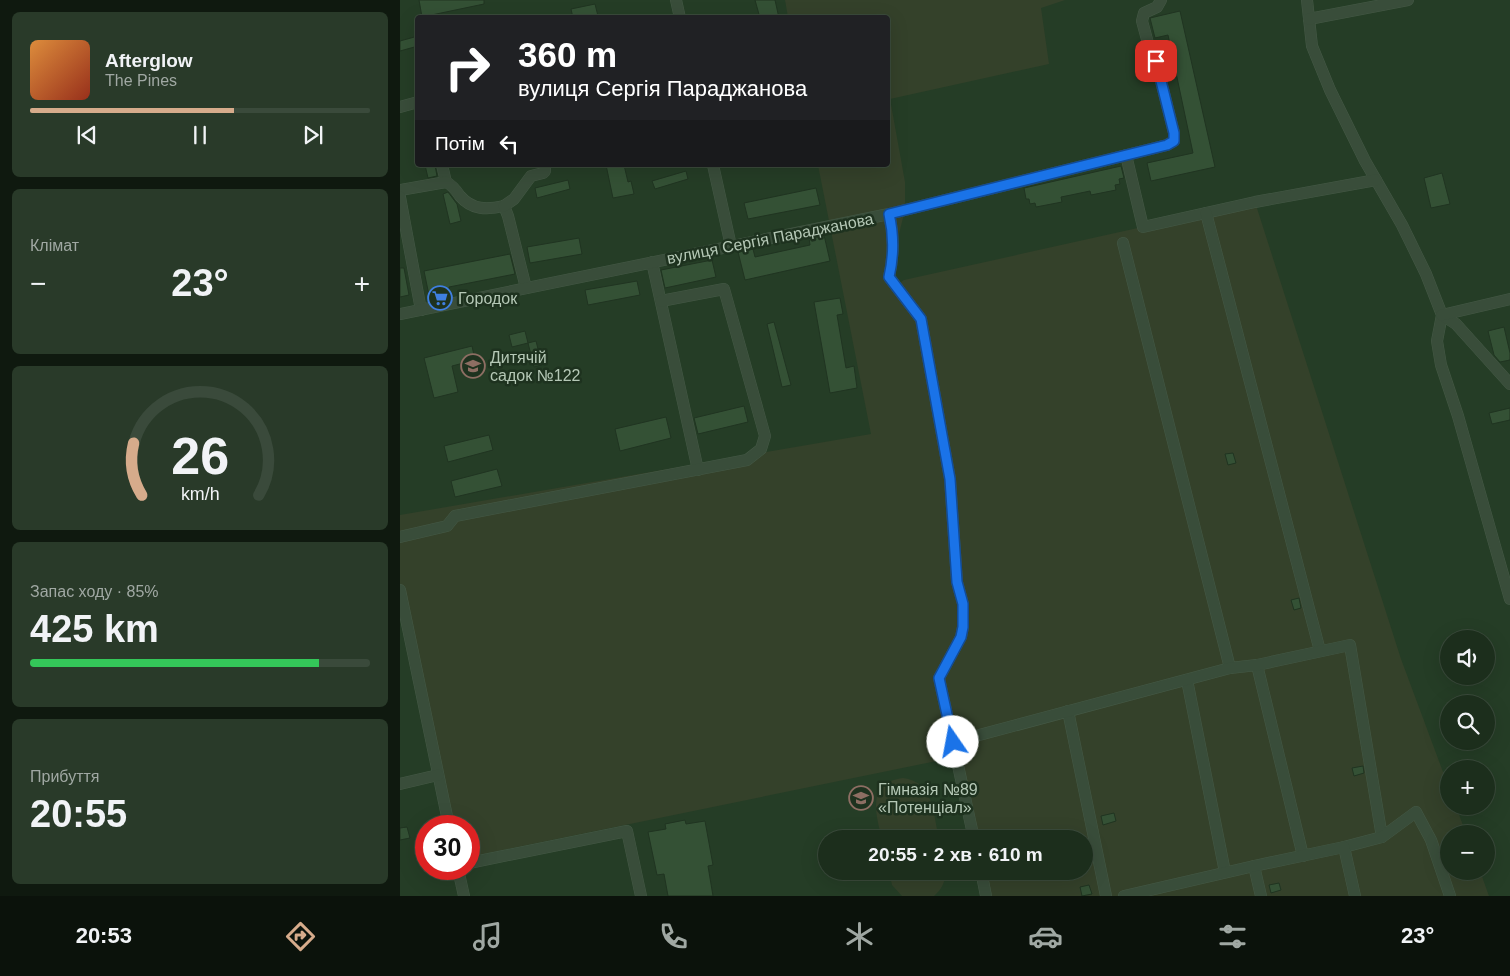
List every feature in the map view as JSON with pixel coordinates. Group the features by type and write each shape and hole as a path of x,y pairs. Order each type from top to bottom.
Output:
{"street":[{"path":"676,0 679,15"},
{"name":"вулиця Сергія Параджанова","path":"400,314 889,214 1167,145 1174,141 1174,133 1156,61 1149,47 1142,21 1144,13 1157,6 1161,0"},
{"path":"1307,0 1312,46 1330,90 1376,180 1406,233 1426,274 1442,316 1437,341 1440,365 1458,416 1510,599"},
{"path":"1309,19 1408,0"},
{"path":"400,107 415,103"},
{"path":"1126,155 1143,227 1255,202 1376,180"},
{"path":"442,167 446,182"},
{"path":"400,190 446,182 451,184 465,202 477,208 492,209 504,206 514,199 531,176 543,173 545,167"},
{"path":"713,167 731,246"},
{"path":"400,197 421,310"},
{"path":"504,206 526,288"},
{"path":"1206,213 1320,651"},
{"path":"889,214 893,234 892,262 889,277 921,319 950,479 957,582 963,604 963,627 961,637 939,678 972,830"},
{"path":"1123,243 1230,668"},
{"path":"652,262 698,470"},
{"path":"400,537 446,526 455,516 747,460 761,449 764,436 724,289 661,301"},
{"path":"1442,316 1510,299"},
{"path":"1442,316 1456,324 1510,384"},
{"path":"400,590 447,815"},
{"path":"953,742 1230,668 1257,665 1350,645 1382,837"},
{"path":"1257,665 1303,856"},
{"path":"1186,680 1225,872"},
{"path":"1068,711 1106,896"},
{"path":"400,784 438,775"},
{"path":"1124,896 1382,837 1416,812 1431,840 1450,896"},
{"path":"480,861 627,831 641,896"},
{"path":"1344,847 1355,896"},
{"path":"1254,866 1261,896"},
{"path":"460,880 464,896"},
{"path":"983,880 986,896"},
{"path":"1178,884 1181,896"}],"green space":[{"path":"785,0 1065,0 1041,8 1049,64 890,99 890,15 788,15"},
{"path":"890,99 905,182 905,210 892,262 895,286 904,280 1255,202 1401,659 1440,764 1440,815 1459,815 1463,825 1440,825 1440,880 1483,880 1489,896 986,896 983,880 1093,880 1093,830 972,830 956,757 480,855 480,815 447,815 400,590 400,515 871,434 818,167 890,167"},
{"path":"903,778 921,786 930,800 937,830 880,830 876,801 883,786 891,781"},
{"path":"891,880 945,880 934,896 902,896 892,885"}],"building":[{"path":"419,0 484,0 484,4 432,15 422,15"},
{"path":"755,0 775,0 778,15 759,15"},
{"path":"595,4 598,15 572,15 571,9"},
{"path":"1180,11 1215,167 1151,181 1147,163 1193,153 1168,35 1155,38 1150,18"},
{"path":"415,37 415,47 400,51 400,41"},
{"path":"1121,166 1124,178 1119,179 1120,184 1115,185 1116,190 1091,195 1090,191 1061,197 1062,202 1036,207 1035,203 1030,204 1029,199 1026,199 1024,188"},
{"path":"425,167 435,167 437,176 428,178"},
{"path":"606,167 624,167 628,182 631,181 634,194 613,198"},
{"path":"686,171 688,179 655,189 652,181"},
{"path":"1442,173 1450,204 1431,208 1424,178"},
{"path":"568,180 570,189 537,198 535,188"},
{"path":"816,188 820,205 748,219 744,203"},
{"path":"448,192 457,204 461,221 450,224 443,194"},
{"path":"824,235 830,261 745,280 738,252 753,249 755,257 810,245 809,238"},
{"path":"579,238 582,254 530,263 527,247"},
{"path":"510,254 515,274 449,287 450,296 430,300 424,271"},
{"path":"712,260 716,277 665,288 661,270"},
{"path":"400,268 404,268 409,295 400,297"},
{"path":"637,281 640,295 588,305 585,290"},
{"path":"840,298 843,314 837,315 846,368 854,366 857,388 830,393 814,302"},
{"path":"774,322 791,385 782,387 767,324"},
{"path":"1504,327 1510,360 1500,362 1494,355 1488,331"},
{"path":"525,331 528,343 512,347 509,335"},
{"path":"536,341 542,365 534,367 528,343"},
{"path":"472,346 475,360 452,366 458,392 434,398 424,358"},
{"path":"744,406 748,422 698,434 694,418"},
{"path":"1510,408 1510,420 1492,424 1489,413"},
{"path":"666,417 671,438 620,451 615,429"},
{"path":"489,435 493,450 448,462 444,446"},
{"path":"1233,453 1236,463 1228,465 1225,454"},
{"path":"497,469 502,486 455,497 451,481"},
{"path":"1299,598 1301,608 1294,610 1291,600"},
{"path":"1363,766 1364,773 1354,776 1352,768"},
{"path":"1114,813 1116,821 1103,825 1101,816"},
{"path":"685,820 686,824 705,821 713,865 708,866 713,896 668,896 664,874 657,875 648,832 666,829 665,824"},
{"path":"407,827 410,838 400,840 400,828"},
{"path":"1279,883 1281,890 1271,893 1269,885"},
{"path":"1089,885 1092,894 1082,896 1080,887"}],"place":[{"name":"Городок","path":"440,298"},
{"name":"Дитячій садок №122","path":"473,366"},
{"name":"Гімназія №89 «Потенціал»","path":"861,798"}],"route":[{"path":"953,742 939,678 961,637 963,627 963,604 957,582 950,479 921,319 889,277 892,262 893,234 889,214 1167,145 1174,141 1174,133 1156,61"}]}
